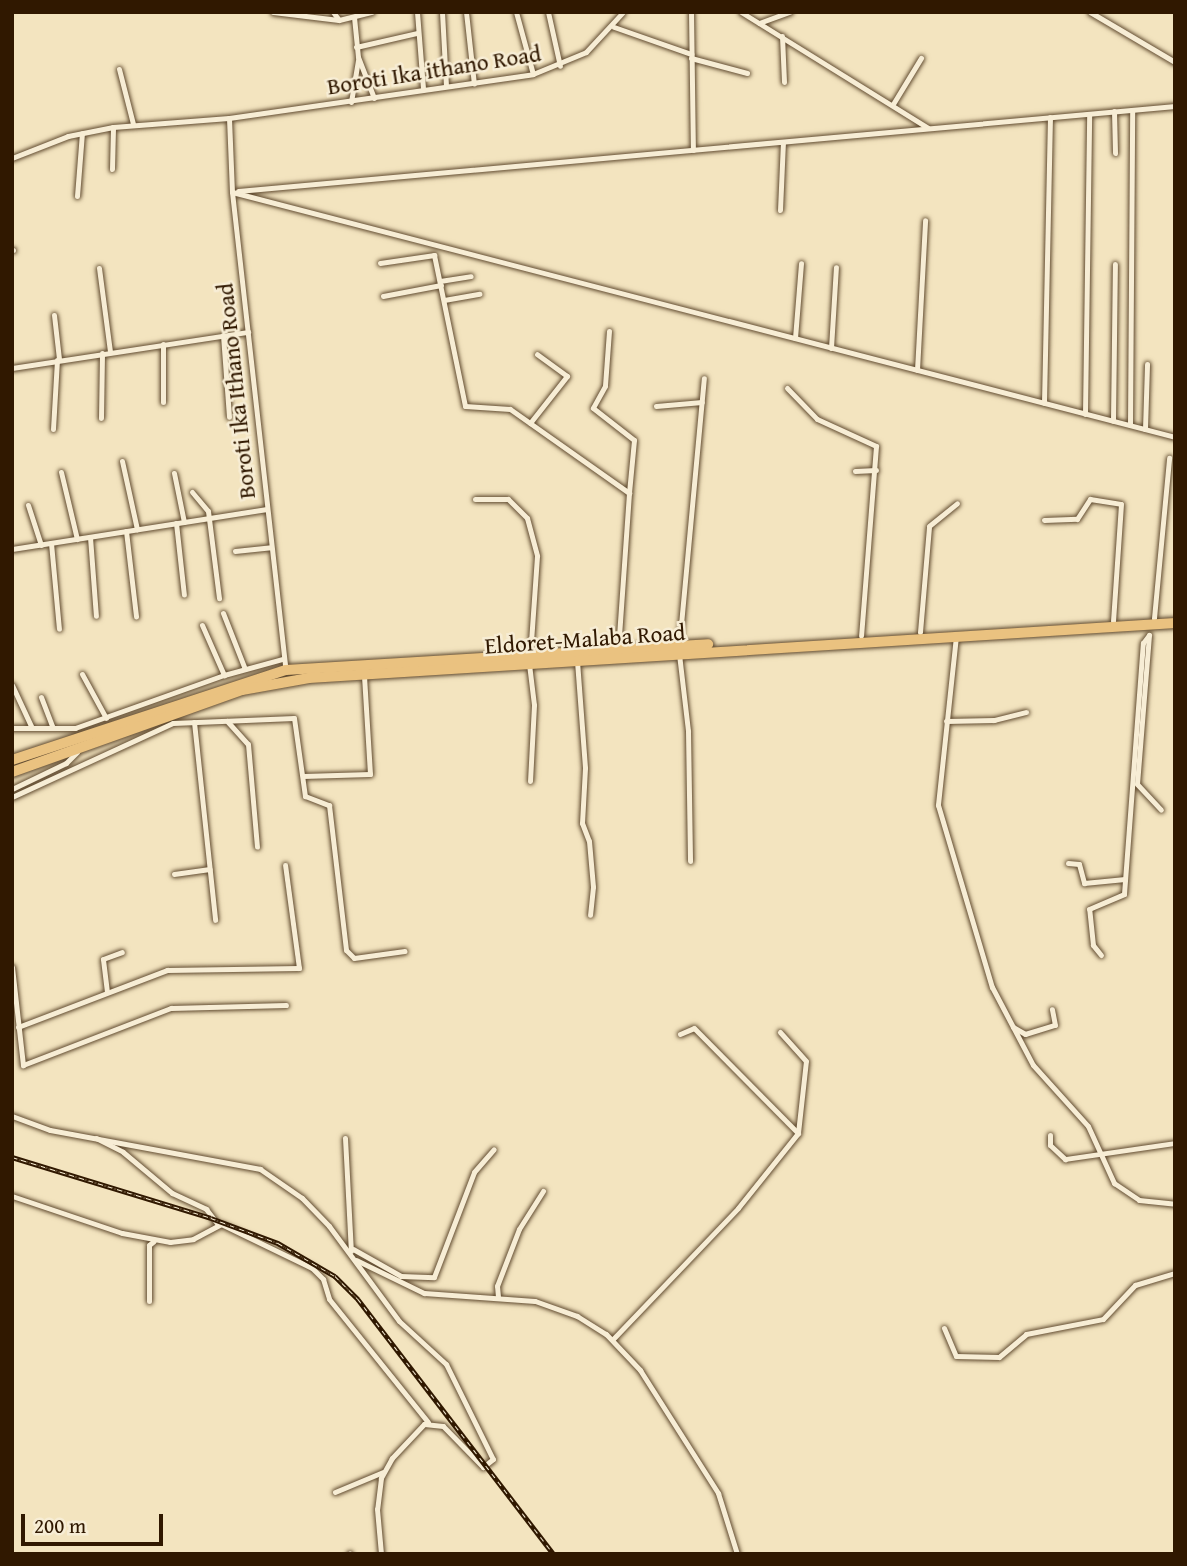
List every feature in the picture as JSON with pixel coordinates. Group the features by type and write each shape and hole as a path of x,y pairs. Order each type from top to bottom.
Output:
{"highway":[{"name":"Eldoret-Malaba Road","path":"12,760 284,665 530,659 576,661 861,635 1113,621 1151,626 1175,617"},
{"name":"Eldoret-Malaba Road","path":"12,772 242,690 364,673 618,650 679,650 1175,623"}],"street":[{"path":"273,12 340,20 372,12"},
{"path":"333,12 340,20"},
{"path":"417,12 422,89"},
{"path":"442,12 446,86"},
{"path":"466,12 474,84"},
{"path":"516,12 533,74"},
{"path":"548,12 560,66"},
{"name":"Boroti Ika ithano Road","path":"12,158 82,133 113,127 229,118 533,74 560,66 586,52 614,27 623,12"},
{"path":"691,12 692,150"},
{"path":"741,12 928,128"},
{"path":"758,23 790,12"},
{"path":"1090,12 1175,62"},
{"path":"354,17 358,57 374,98"},
{"path":"614,27 691,56 747,73"},
{"path":"356,47 418,33"},
{"path":"782,36 784,82"},
{"path":"351,102 358,57"},
{"path":"893,104 921,58"},
{"path":"119,69 133,124"},
{"path":"232,192 1175,106"},
{"path":"1130,425 1132,110"},
{"path":"1114,111 1115,153"},
{"path":"1085,414 1089,114"},
{"path":"1044,403 1050,117"},
{"name":"Boroti Ika Ithano Road","path":"229,118 232,192 284,665"},
{"path":"111,169 113,127"},
{"path":"77,196 82,133"},
{"path":"780,210 783,142"},
{"path":"232,192 1175,437"},
{"path":"917,370 925,220"},
{"path":"380,262 433,254 465,406 507,408 629,493"},
{"path":"794,338 801,263"},
{"path":"1113,421 1115,264"},
{"path":"831,348 836,267"},
{"path":"99,268 110,352"},
{"path":"383,296 471,276"},
{"path":"443,300 479,294"},
{"path":"52,429 58,359 54,315"},
{"path":"12,368 248,331"},
{"path":"609,331 605,386 593,408 634,440 618,650"},
{"path":"223,335 229,417"},
{"path":"163,344 163,402"},
{"path":"101,418 102,353"},
{"path":"530,424 567,376 537,354"},
{"path":"1145,429 1147,364"},
{"path":"690,861 688,731 679,650 704,378"},
{"path":"787,387 817,419 875,445 876,470 861,635"},
{"path":"656,406 702,402"},
{"path":"1161,810 1137,784 1170,458"},
{"path":"122,461 137,529"},
{"path":"855,471 876,470"},
{"path":"61,472 77,539"},
{"path":"174,473 184,522"},
{"path":"192,492 210,518 219,598"},
{"path":"475,499 508,499 527,518 537,556 530,659 534,705 530,781"},
{"path":"1044,520 1077,519 1090,499 1121,504 1113,621"},
{"path":"920,632 929,526 957,503"},
{"path":"28,505 41,545"},
{"path":"12,549 267,509"},
{"path":"176,523 184,595"},
{"path":"126,531 136,616"},
{"path":"90,537 96,616"},
{"path":"51,543 59,629"},
{"path":"235,551 271,547"},
{"path":"223,613 244,669"},
{"path":"202,625 224,675"},
{"path":"1101,955 1093,945 1089,907 1122,898 1143,643 1151,626"},
{"path":"956,636 938,795 941,817 981,956 1010,1024 1040,1074 1081,1115 1114,1183 1124,1192 1150,1202 1175,1203"},
{"path":"576,661 585,773 582,823 589,841 593,889 590,915"},
{"path":"12,728 75,728 224,675 244,669 284,665"},
{"path":"303,776 370,774 364,673"},
{"path":"82,674 106,718"},
{"path":"12,685 32,728"},
{"path":"41,697 53,728"},
{"path":"946,721 994,720 1026,712"},
{"path":"12,797 173,723 295,719 306,798 329,805 348,953 354,958 405,951"},
{"path":"227,721 248,744 257,847"},
{"path":"194,722 215,920"},
{"path":"12,789 66,763 82,747"},
{"path":"1068,863 1079,864 1083,883 1125,879"},
{"path":"18,1027 167,970 300,967 285,865"},
{"path":"174,874 210,869"},
{"path":"107,992 103,959 122,952"},
{"path":"12,967 23,1065 171,1009 286,1005"},
{"path":"1010,1024 1025,1034 1055,1025 1052,1009"},
{"path":"680,1034 695,1028 798,1133"},
{"path":"613,1339 738,1208 798,1133 806,1061 780,1031"},
{"path":"12,1116 50,1130 260,1169 302,1198 352,1250 401,1276 434,1277 474,1172 494,1149"},
{"path":"1050,1135 1050,1145 1060,1158 1175,1143"},
{"path":"92,1136 123,1152 172,1193 208,1210 217,1223 260,1240 320,1275 329,1299 428,1422 446,1428 483,1467 493,1462 446,1364 399,1321 352,1250 345,1138"},
{"path":"498,1297 497,1286 519,1229 543,1191"},
{"path":"12,1196 114,1231 157,1240 188,1241 217,1223"},
{"path":"149,1301 149,1245 157,1240"},
{"path":"356,1259 424,1293 498,1297 559,1308 613,1339 640,1370 719,1493 737,1554"},
{"path":"944,1328 956,1356 999,1357 1026,1334 1102,1319 1135,1285 1175,1273"},
{"path":"335,1492 383,1472 428,1422"},
{"path":"381,1554 377,1509 383,1472"}],"railway":[{"path":"12,1157 211,1218 278,1243 335,1276 358,1299 554,1554"}]}
